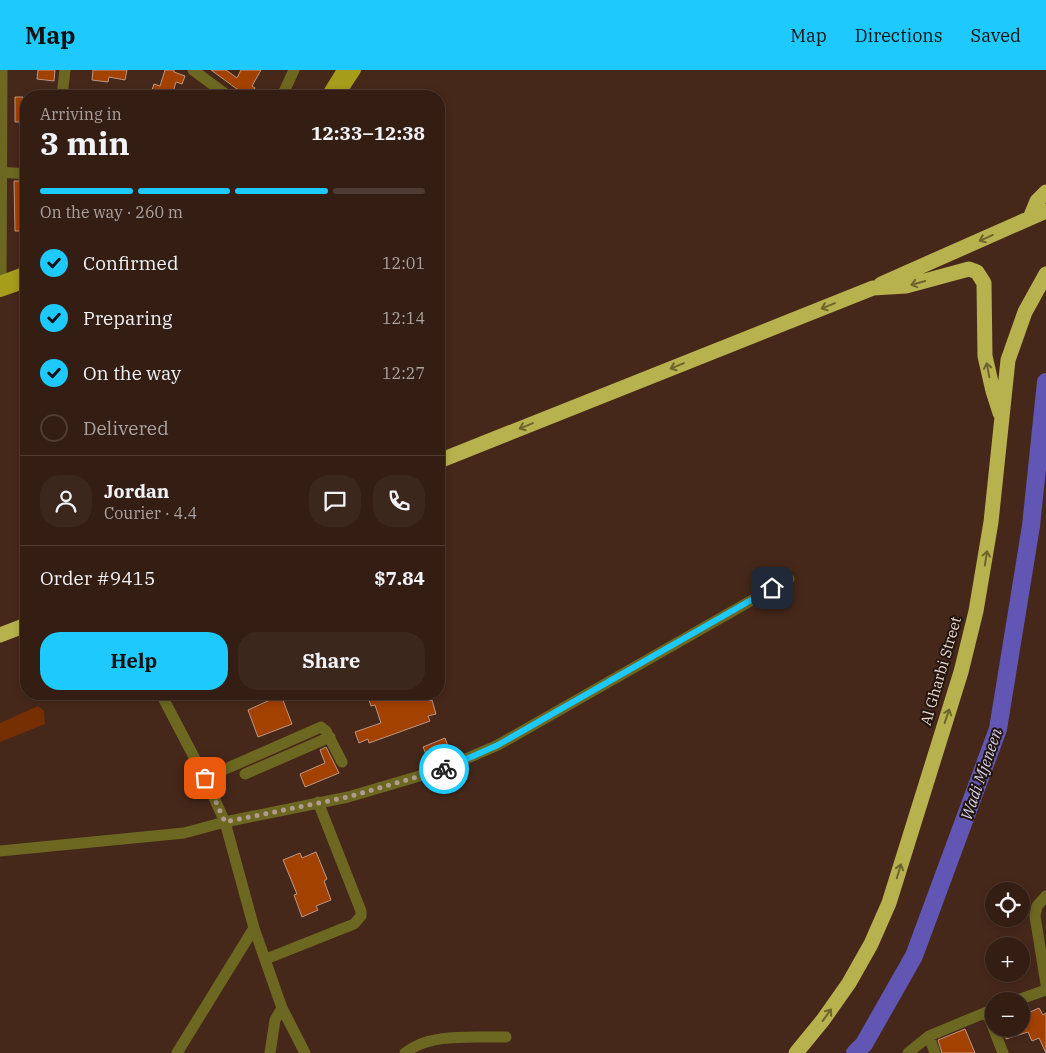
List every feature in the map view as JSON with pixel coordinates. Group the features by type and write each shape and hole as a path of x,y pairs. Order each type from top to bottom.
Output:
{"highway":[{"path":"1030,218 1038,202 1046,192"},
{"path":"445,459 873,288 1046,211"},
{"path":"873,288 906,286 968,269 980,275 984,283 985,356 993,392 1002,416"},
{"name":"Al Gharbi Street","path":"796,1053 823,1020 849,983 871,944 889,903 954,695 975,618 989,541 1008,360 1025,312 1046,274"},
{"path":"0,635 20,627"}],"main road":[{"path":"331,90 344,70"},
{"path":"342,90 355,70"},
{"path":"1,286 20,275"},
{"path":"1,286 20,283"}],"street":[{"path":"1,286 0,172 2,70"},
{"path":"63,90 65,70"},
{"path":"285,90 294,70"},
{"path":"197,71 221,90"},
{"path":"0,172 20,174"},
{"path":"0,852 164,836 198,830 225,822 348,797 440,770 479,755 789,579"},
{"path":"164,700 205,778 225,822 254,928 282,1008 305,1053"},
{"path":"205,778 318,728 324,728 342,762"},
{"path":"245,774 330,737"},
{"path":"266,959 354,924 361,916 361,911 318,802"},
{"path":"1046,896 1037,906 1035,916 1046,984"},
{"path":"177,1053 254,928"},
{"path":"1030,996 1046,990"},
{"path":"270,1053 276,1020 282,1008"},
{"path":"908,1053 928,1036 985,1012"},
{"path":"928,1036 935,1053"},
{"path":"405,1053 415,1044 447,1039 506,1037"},
{"path":"998,1037 1003,1053"}],"shaded area":[{"path":"38,706 44,711 45,724 0,742 0,723"}],"building":[{"path":"38,70 55,70 54,81 37,79"},
{"path":"93,70 127,70 125,80 109,77 108,82 92,80"},
{"path":"165,70 174,70 174,72 185,76 182,84 176,82 174,90 152,90 154,84 160,86"},
{"path":"211,70 226,70 237,78 241,70 261,70 252,86 255,88 254,90 237,89"},
{"path":"15,97 20,97 20,122 15,122"},
{"path":"14,181 20,181 20,231 15,231"},
{"path":"270,700 283,700 292,724 258,737 248,710"},
{"path":"369,700 432,700 436,714 428,716 430,721 369,743 368,739 359,743 355,732 381,723 375,705 371,706"},
{"path":"445,738 449,749 444,750 447,757 435,761 433,757 428,759 423,747"},
{"path":"326,747 339,773 305,787 300,774 325,763 320,750"},
{"path":"316,852 327,879 324,881 331,900 316,906 318,910 302,917 294,895 297,894 283,860 300,853 302,858"},
{"path":"1039,1008 1043,1015 1046,1013 1046,1053 1039,1038 1032,1041 1030,1036 1030,1012"},
{"path":"965,1029 975,1053 942,1053 938,1040"}],"waterway":[{"name":"Wadi Mjeneen","path":"855,1053 864,1044 914,956 998,729 1031,526 1046,382"}],"way so far":[{"path":"205,778 225,822 348,797 444,769"}],"route":[{"path":"444,769 498,745 772,588"}]}
